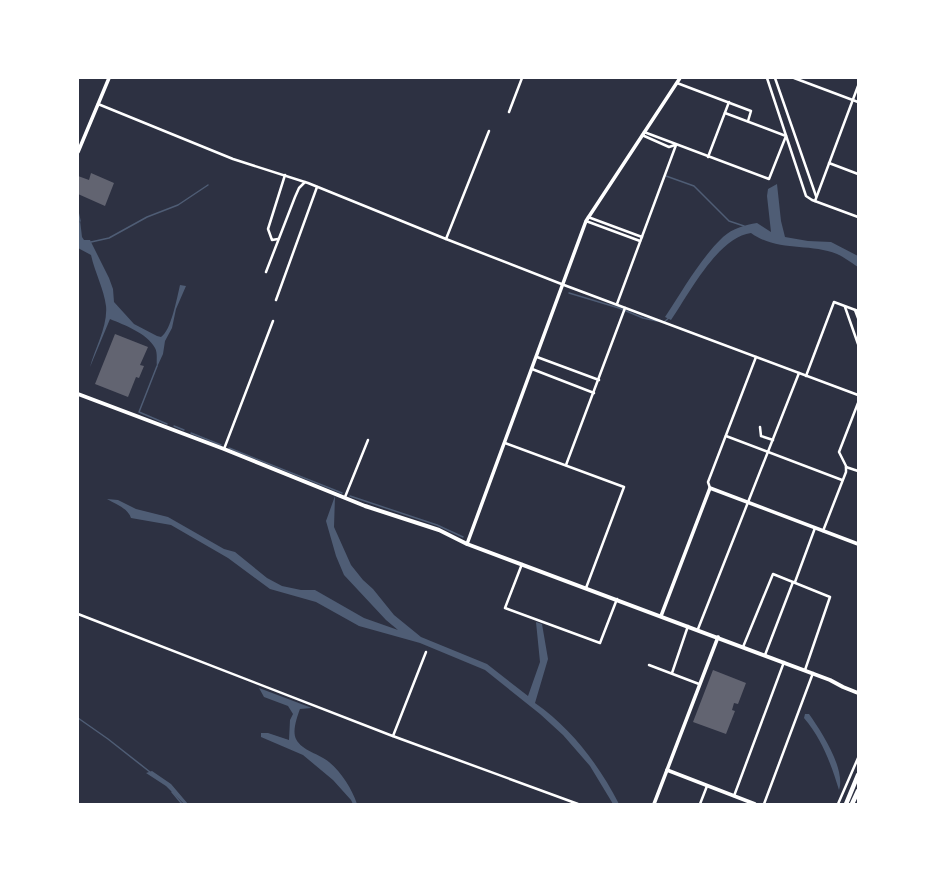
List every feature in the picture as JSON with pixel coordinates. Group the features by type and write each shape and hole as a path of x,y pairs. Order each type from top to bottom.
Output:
{"highway":[{"path":"846,804 858,775"},
{"path":"852,804 858,791"}],"main road":[{"path":"78,394 224,449 365,506 439,530 467,544 813,673 858,693"}],"street":[{"path":"78,152 109,78"},
{"path":"509,112 522,78"},
{"path":"467,544 564,285 586,221 680,78"},
{"path":"767,78 805,194 815,201 858,217"},
{"path":"775,78 816,196"},
{"path":"794,78 858,102"},
{"path":"803,82 805,78"},
{"path":"677,83 751,111 748,121"},
{"path":"815,201 858,86"},
{"path":"708,157 729,102"},
{"path":"98,104 233,159 317,186 446,239 564,285 858,395"},
{"path":"725,113 786,136"},
{"path":"446,239 489,131"},
{"path":"643,134 669,146 676,145 767,180 771,174 786,136"},
{"path":"617,304 676,145"},
{"path":"829,163 858,174"},
{"path":"278,239 272,240 268,229 285,175"},
{"path":"266,272 299,188 305,182"},
{"path":"276,300 317,186"},
{"path":"588,217 642,237"},
{"path":"586,221 640,242"},
{"path":"806,376 834,302 857,310 858,318"},
{"path":"845,306 858,344"},
{"path":"566,465 625,308"},
{"path":"224,449 273,321"},
{"path":"537,357 598,380"},
{"path":"661,616 710,488 708,482 756,357"},
{"path":"532,369 594,393"},
{"path":"698,629 774,440 799,373"},
{"path":"823,531 846,467 839,452 858,403"},
{"path":"760,427 759,432 761,436 774,440"},
{"path":"726,436 842,480"},
{"path":"345,497 368,440"},
{"path":"505,443 624,486 586,588"},
{"path":"846,467 858,471"},
{"path":"710,488 858,544"},
{"path":"766,655 815,528"},
{"path":"522,564 505,608 600,643 617,599"},
{"path":"743,647 772,574 794,582 830,598 805,670"},
{"path":"78,614 394,736 578,804"},
{"path":"672,673 689,626"},
{"path":"654,804 718,637"},
{"path":"394,736 426,652"},
{"path":"734,796 784,662"},
{"path":"649,665 699,684"},
{"path":"764,804 813,673"},
{"path":"838,804 858,758"},
{"path":"667,770 755,804"},
{"path":"700,804 707,786"}],"water":[{"path":"777,184 781,221 785,237 808,241 831,242 858,256 858,267 837,254 815,249 771,243 751,233 739,237 716,255 705,268 671,320 665,317 699,265 723,237 739,227 757,223 771,232 767,196 768,189"},
{"path":"80,220 82,237 84,240 90,240 109,278 113,289 114,302 134,324 161,337 165,334 171,321 180,285 186,286 176,309 172,328 165,341 163,354 157,367 156,350 147,338 135,330 110,319 90,367 103,329 106,306 91,255 78,248 78,226"},
{"path":"335,496 334,527 351,565 394,615 421,637 487,664 528,696 540,662 536,622 542,624 548,659 535,703 560,724 583,748 611,789 619,804 613,804 590,766 563,735 540,714 485,670 420,643 359,626 316,602 270,589 228,558 171,525 131,518 124,509 107,499 118,500 136,509 168,517 224,549 235,552 267,578 282,586 301,590 315,590 364,618 398,630 386,620 344,575 336,556 326,521"},
{"path":"259,688 312,708 300,709 296,720 296,739 302,747 325,759 334,766 346,782 357,804 353,804 333,780 303,755 261,737 261,733 268,733 289,740 290,720 293,714 288,706 264,697"},
{"path":"805,714 809,714 820,730 836,761 840,781 839,790 821,743 804,718"},
{"path":"152,771 171,784 188,804 184,804 166,786 146,773"}],"building":[{"path":"91,173 114,183 105,206 78,194 78,176 89,180"},
{"path":"115,334 148,347 140,365 144,366 139,378 136,377 128,397 95,384"},
{"path":"713,670 746,683 738,704 734,703 732,710 735,711 726,734 693,722"}],"waterway":[{"path":"666,176 694,186 729,221 744,226"},
{"path":"91,242 109,238 147,217 178,205 208,185"},
{"path":"78,212 80,221"},
{"path":"569,293 619,308 643,318 657,321"},
{"path":"664,322 670,317"},
{"path":"157,366 139,412 167,424"},
{"path":"174,426 184,430"},
{"path":"191,433 221,445"},
{"path":"229,448 342,493"},
{"path":"350,496 437,525 463,537"},
{"path":"78,718 108,739 150,772"},
{"path":"172,792 182,804"}]}
